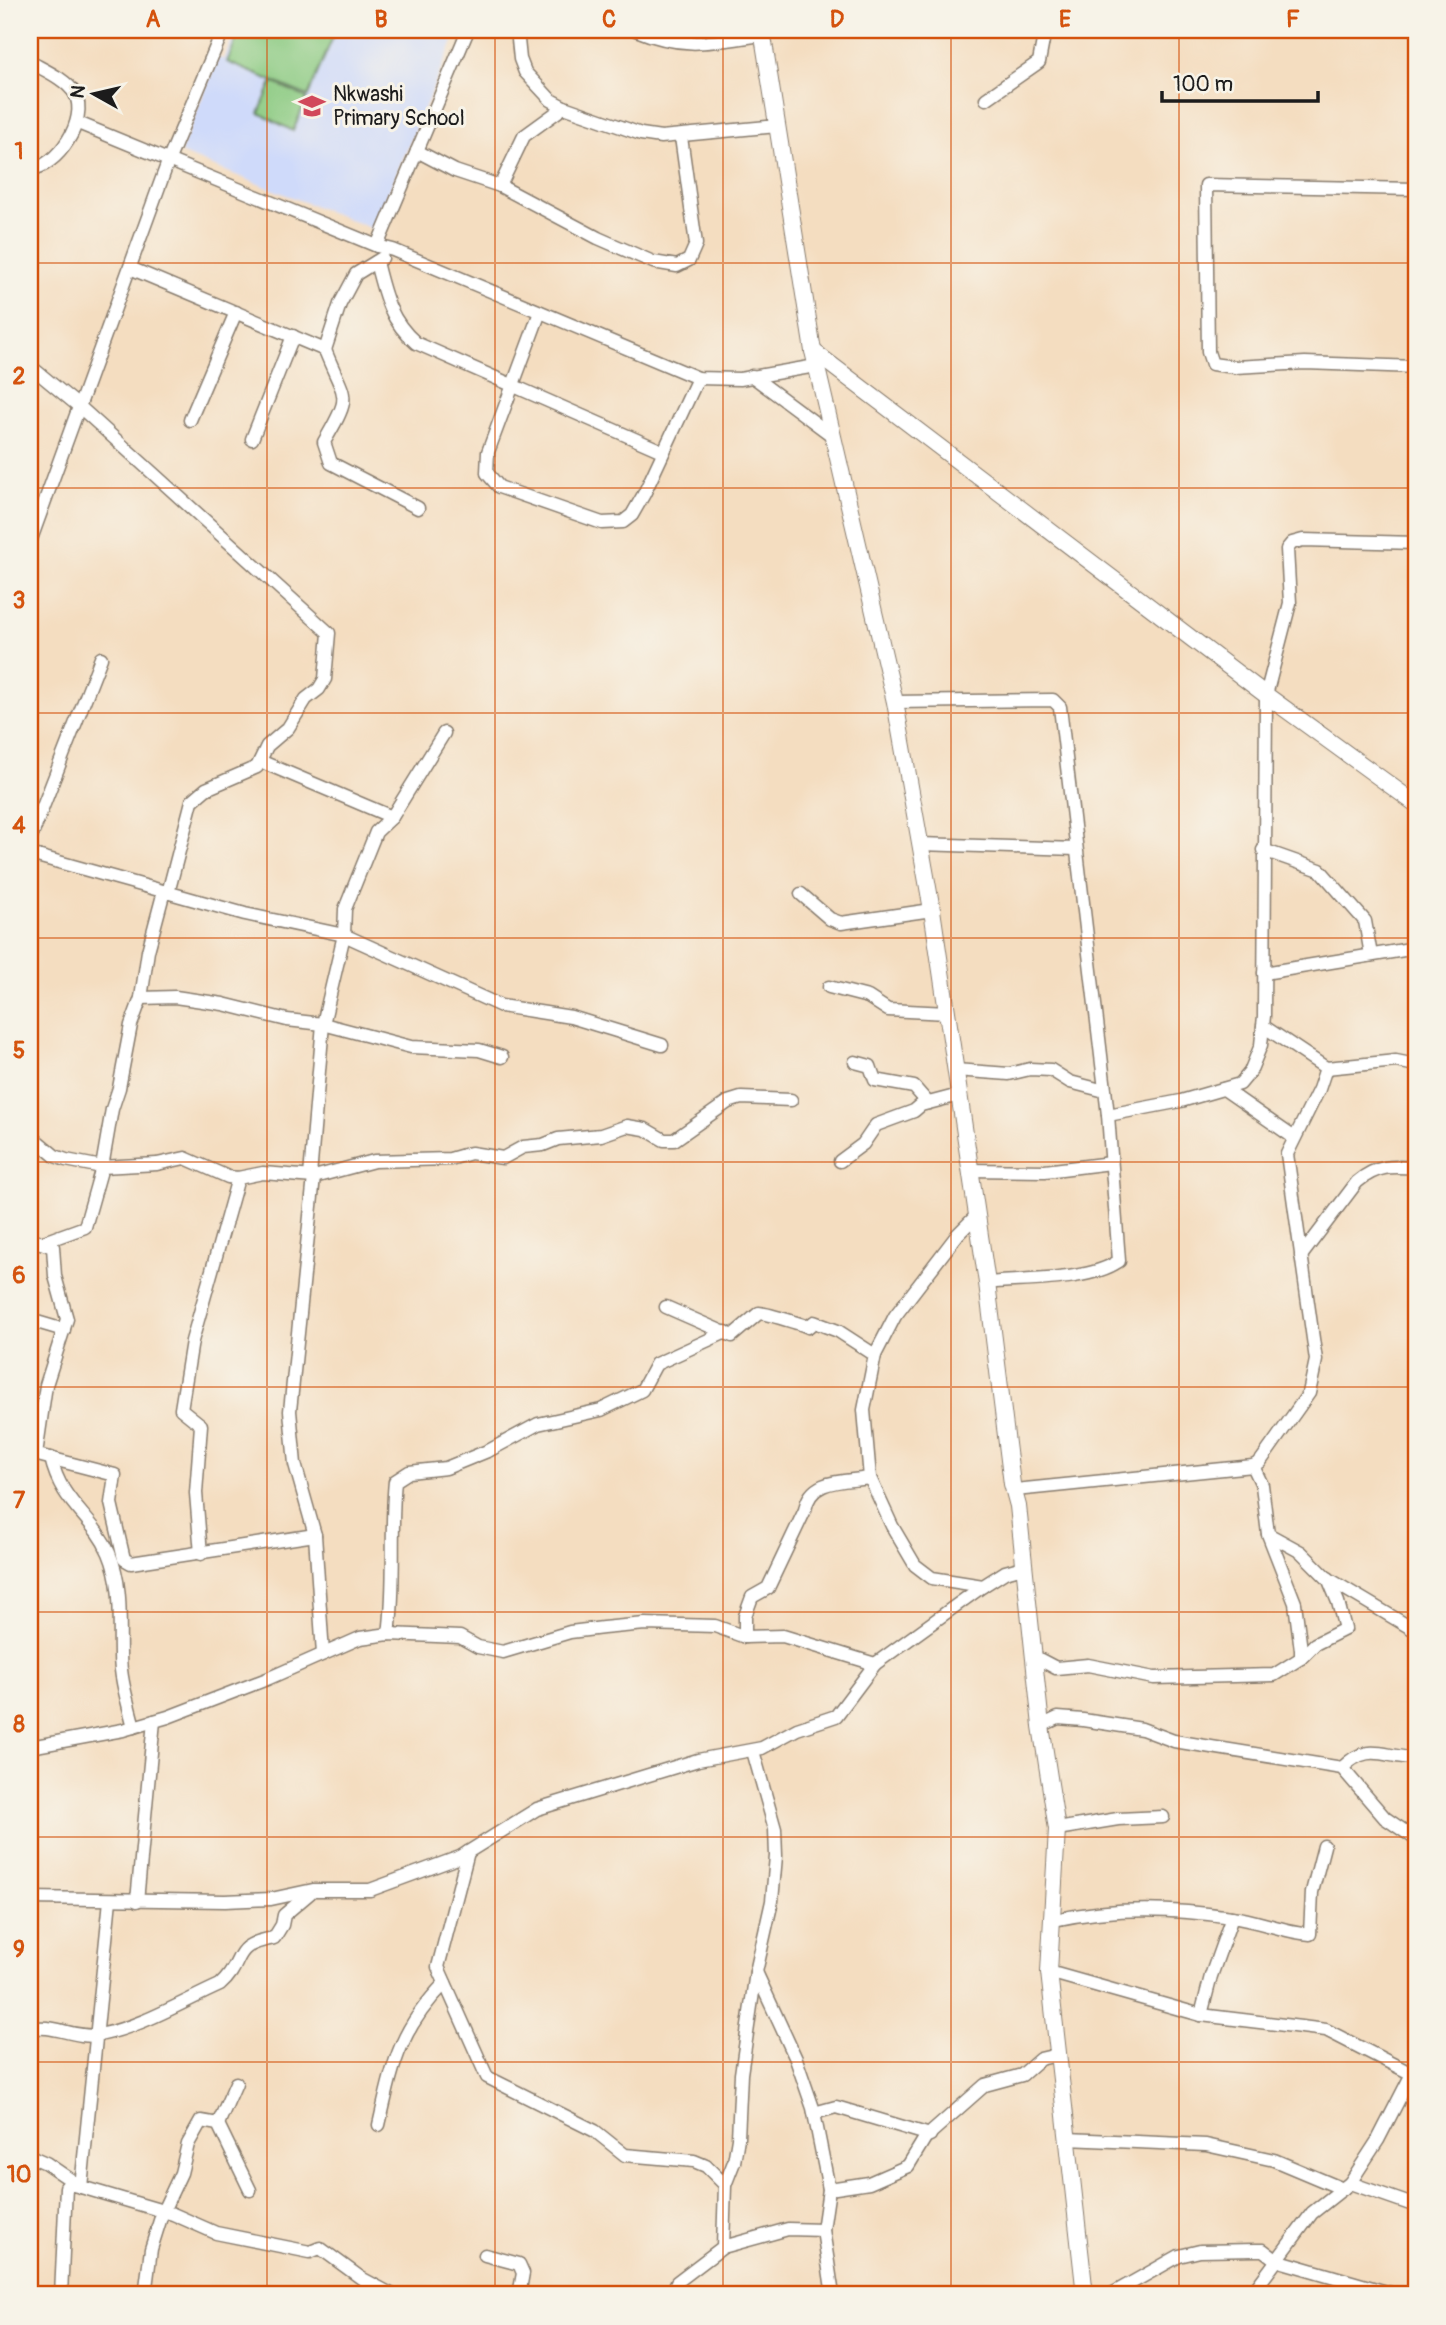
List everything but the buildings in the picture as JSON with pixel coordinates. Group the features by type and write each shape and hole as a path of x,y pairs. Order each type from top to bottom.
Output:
{"street":[{"path":"30,542 36,510 81,408 169,159 223,30"},
{"path":"376,246 468,30"},
{"path":"517,30 520,59 525,72 551,100 564,107 640,134 681,137 734,128 777,125"},
{"path":"636,30 676,44 698,44 762,32 815,359 895,702 932,910 975,1217 987,1283 1015,1490 1041,1726 1057,1829 1049,1972 1085,2295"},
{"path":"986,99 1039,62 1045,30"},
{"path":"30,62 68,85 79,108 78,123 50,163 30,169"},
{"path":"500,186 524,136 564,107"},
{"path":"78,123 376,246 393,250 698,378 752,376 815,359"},
{"path":"416,151 455,171 500,186 598,238 653,262 677,266 689,260 696,244 681,137"},
{"path":"1416,189 1206,185 1205,226 1209,352 1212,364 1235,367 1305,363 1416,367"},
{"path":"325,350 340,304 356,274 393,250"},
{"path":"376,262 383,291 402,331 416,343 662,452"},
{"path":"130,268 325,350 345,393 344,406 324,442 331,463 418,508"},
{"path":"190,420 236,312"},
{"path":"540,312 511,383 486,466 489,479 499,487 601,523 623,522 632,515 645,494 698,378"},
{"path":"251,439 293,336"},
{"path":"815,359 1266,695 1416,801"},
{"path":"30,366 81,408 329,633 325,679 319,689 306,699 288,727 267,746 253,770 205,789 192,802 148,951 141,998 112,1109 102,1167 85,1227 36,1241"},
{"path":"752,376 834,437"},
{"path":"1108,1115 1240,1084 1250,1072 1261,1045 1265,973 1263,850 1266,695 1290,603 1287,549 1292,543 1303,540 1416,543"},
{"path":"30,840 101,658"},
{"path":"895,702 1057,702 1108,1115 1119,1261 1108,1268 1083,1274 987,1283"},
{"path":"323,1654 315,1535 295,1464 290,1411 323,1024 344,935 345,909 360,866 376,832 392,817 444,733"},
{"path":"260,761 392,817"},
{"path":"920,844 1076,849"},
{"path":"1263,850 1320,870 1365,921 1371,954"},
{"path":"30,854 244,914 344,935 501,1006 571,1017 662,1045"},
{"path":"801,894 830,919 841,923 932,910"},
{"path":"1265,973 1416,948"},
{"path":"829,987 868,997 888,1010 947,1013"},
{"path":"141,998 175,998 223,1004 287,1020 323,1024 411,1047 478,1050 502,1057"},
{"path":"1263,1026 1326,1068 1396,1061 1416,1065"},
{"path":"855,1062 870,1066 875,1080 914,1087 928,1103"},
{"path":"1015,1490 1253,1466 1260,1462 1309,1393 1314,1379 1316,1360 1287,1154 1293,1137 1319,1089 1326,1068"},
{"path":"955,1070 1009,1074 1030,1069 1051,1070 1070,1082 1105,1091"},
{"path":"1224,1089 1293,1137"},
{"path":"840,1161 863,1144 876,1125 928,1103 958,1096"},
{"path":"30,1135 55,1156 102,1167 157,1164 185,1158 228,1177 238,1178 263,1173 312,1176 374,1161 450,1159 471,1153 503,1158 523,1147 543,1145 558,1139 601,1135 627,1126 645,1129 664,1140 674,1140 728,1102 741,1098 792,1100"},
{"path":"969,1170 1045,1171 1111,1163"},
{"path":"1301,1256 1362,1177 1384,1166 1413,1170"},
{"path":"201,1554 197,1493 201,1425 181,1409 192,1341 238,1178"},
{"path":"975,1217 958,1234 895,1316 875,1354 864,1410 870,1478 892,1526 915,1564 932,1578 983,1586"},
{"path":"36,1241 53,1247 55,1276 65,1304 64,1330 46,1385 32,1456 51,1458 115,1475 111,1503 127,1561 201,1554 252,1543 315,1535"},
{"path":"666,1307 735,1336 748,1321 764,1313 807,1327 814,1322 838,1331 875,1354"},
{"path":"30,1320 64,1330"},
{"path":"389,1634 394,1595 390,1560 394,1481 409,1472 446,1468 490,1450 538,1423 601,1410 642,1390 656,1364 726,1332"},
{"path":"51,1458 55,1476 65,1495 109,1552 120,1596 120,1656 134,1727"},
{"path":"1253,1466 1262,1485 1268,1534 1295,1603 1301,1658"},
{"path":"745,1637 745,1616 752,1597 768,1588 805,1510 807,1497 817,1485 870,1478"},
{"path":"1268,1534 1301,1552 1327,1578 1416,1631"},
{"path":"30,1898 137,1901 271,1899 313,1890 370,1890 468,1852 537,1809 698,1760 753,1751 797,1729 836,1716 875,1664 983,1586 1005,1572 1023,1567"},
{"path":"1035,1657 1056,1668 1088,1665 1131,1676 1154,1678 1274,1675 1301,1658 1315,1644 1345,1629 1338,1602 1327,1578"},
{"path":"30,1747 154,1721 267,1679 360,1638 389,1634 460,1637 478,1647 503,1652 570,1632 645,1625 715,1626 745,1637 783,1636 875,1664"},
{"path":"1041,1726 1058,1718 1083,1720 1142,1729 1174,1741 1342,1768 1385,1818 1416,1839"},
{"path":"137,1901 154,1721"},
{"path":"723,2247 725,2185 734,2162 738,2138 741,2074 756,1972 772,1901 776,1856 775,1829 753,1751"},
{"path":"1342,1768 1355,1755 1367,1751 1416,1758"},
{"path":"1057,1829 1118,1819 1163,1817"},
{"path":"1054,1920 1081,1914 1140,1910 1232,1917 1310,1934 1312,1892 1324,1846"},
{"path":"468,1852 439,1952 438,1967 487,2077 595,2131 625,2155 694,2161 706,2166 725,2185"},
{"path":"30,2029 42,2026 65,2034 97,2035 134,2024 220,1985 228,1978 242,1949 254,1941 274,1938 282,1925 284,1915 313,1890"},
{"path":"81,2187 110,1900"},
{"path":"1201,2015 1210,1976 1232,1917"},
{"path":"756,1972 796,2059 814,2113 829,2189 823,2230 833,2295"},
{"path":"1049,1972 1201,2015 1326,2031 1415,2072 1378,2140 1346,2186 1312,2213 1251,2295"},
{"path":"379,2125 398,2046 431,1997 444,1983"},
{"path":"829,2189 869,2183 908,2166 930,2135 985,2085 1022,2075 1040,2059 1057,2054"},
{"path":"236,2083 218,2124 250,2190"},
{"path":"814,2113 836,2107 930,2135"},
{"path":"145,2295 151,2249 163,2211 181,2173 188,2144 201,2120 218,2124"},
{"path":"1067,2139 1206,2145 1274,2160 1346,2186 1416,2206"},
{"path":"30,2156 46,2163 81,2187"},
{"path":"61,2295 66,2187 69,2184 163,2211 216,2233 310,2252 320,2248 370,2283 393,2295"},
{"path":"671,2295 677,2282 723,2247 788,2229 823,2230"},
{"path":"1110,2295 1180,2256 1200,2251 1263,2250 1276,2260 1397,2295"},
{"path":"485,2255 519,2264 523,2273 519,2295"},
{"path":"363,2295 370,2283"}],"shaded area":[{"name":"Nkwashi Primary School","path":"236,30 458,30 373,229 180,153 218,58 224,59"}],"green space":[{"path":"240,30 336,30 308,96 227,62"},
{"path":"272,82 307,98 293,131 259,113"}],"place":[{"name":"Nkwashi Primary School","path":"312,106"}]}
